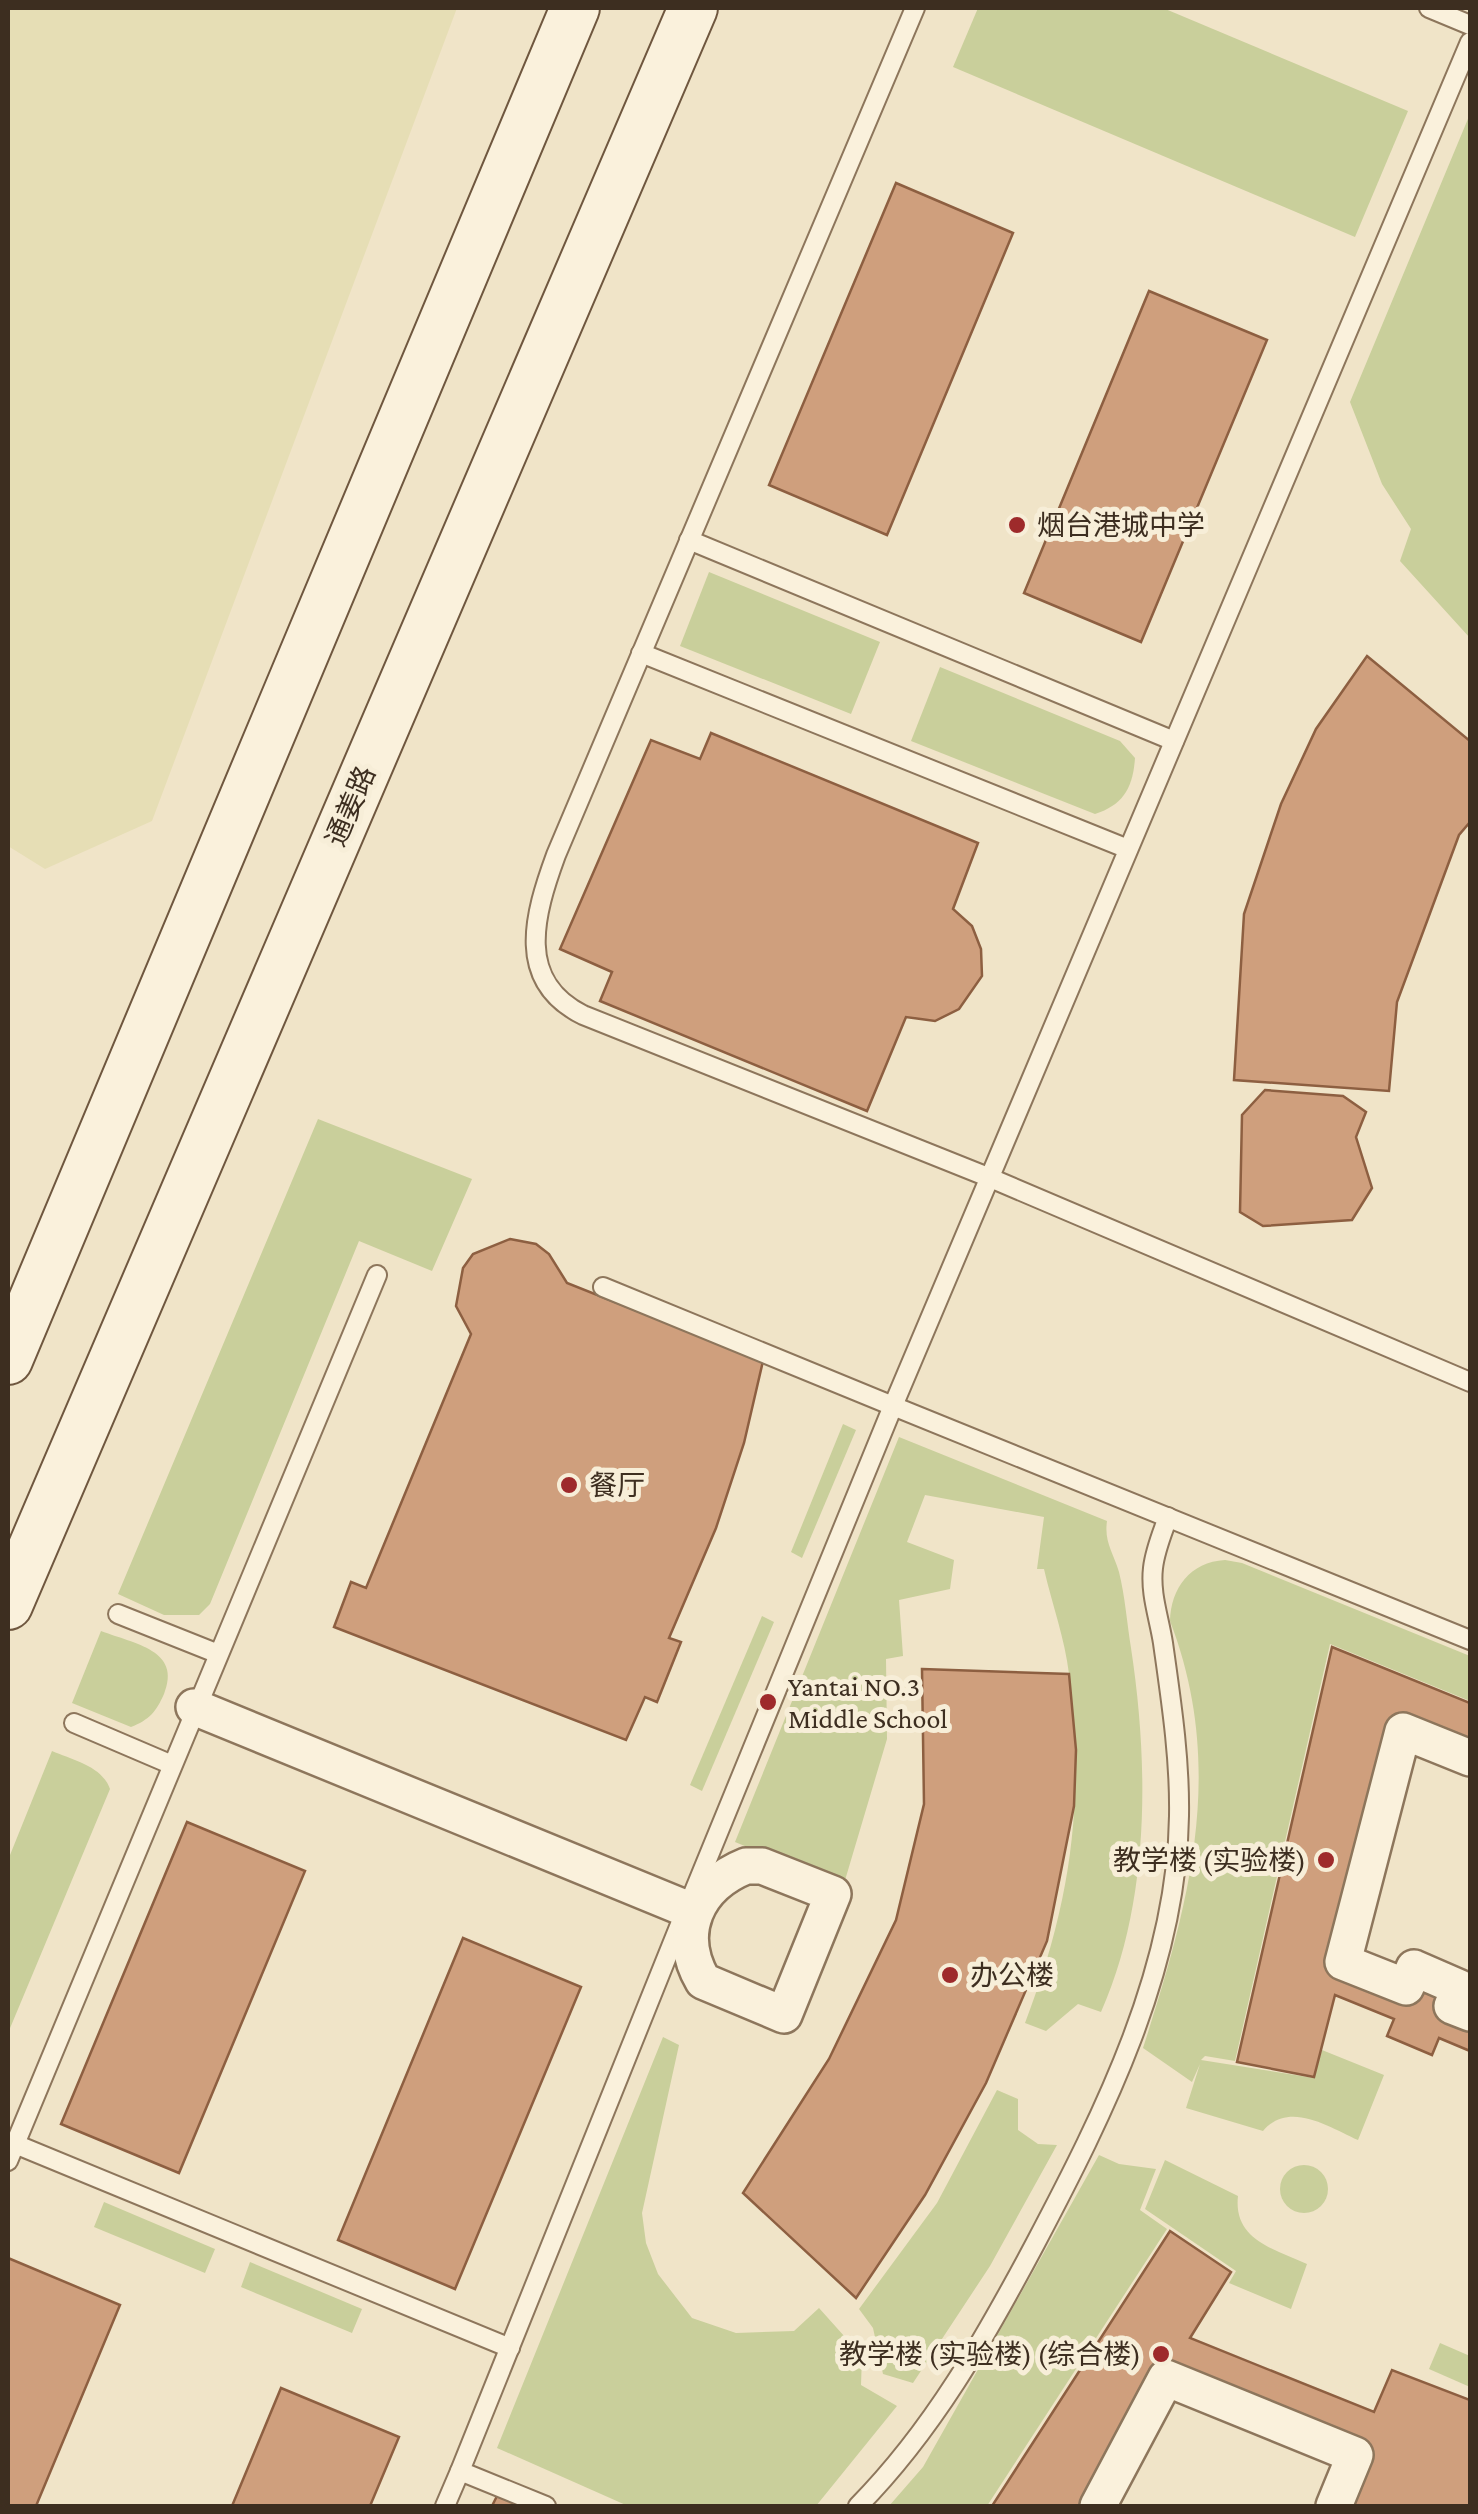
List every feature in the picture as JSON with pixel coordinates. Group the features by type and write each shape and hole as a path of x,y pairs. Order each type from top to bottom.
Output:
{"street":[{"path":"8,1360 575,8"},
{"name":"通姜路","path":"8,1605 693,8"},
{"path":"194,1707 692,1907"},
{"path":"1470,1758 1403,1731 1343,1962 1406,1987 1414,1968 1460,1988 1452,2006 1470,2013"},
{"path":"746,1866 762,1866 833,1894 784,2015 703,1980 689,1949 692,1907 724,1875 746,1866"},
{"path":"1098,2506 1166,2378 1355,2455 1334,2506"}],"lane":[{"path":"914,8 548,876 537,931 542,983 559,1004 582,1015 988,1177 1470,1382"},
{"path":"1428,8 1470,25"},
{"path":"446,2506 988,1177 1463,80 1470,42"},
{"path":"689,540 1174,740"},
{"path":"641,653 1128,850"},
{"path":"377,1274 11,2152 510,2348"},
{"path":"603,1287 1470,1640"},
{"path":"858,2506 913,2446 991,2327 1084,2152 1146,1991 1171,1896 1180,1816 1173,1713 1153,1596 1156,1550 1168,1517"},
{"path":"118,1614 216,1653"},
{"path":"74,1723 170,1764"},
{"path":"460,2470 546,2506"}],"shaded area":[{"path":"8,8 457,8 152,821 45,869 8,846"}],"green space":[{"path":"978,8 1163,8 1408,111 1355,237 953,67"},
{"path":"1470,114 1470,638 1400,561 1411,529 1382,484 1350,402"},
{"path":"709,572 880,642 851,714 680,646"},
{"path":"940,667 1120,741 1135,758 1125,794 1113,806 1095,814 911,741"},
{"path":"318,1119 472,1179 432,1271 359,1241 210,1604 199,1615 164,1615 118,1594"},
{"path":"843,1424 856,1430 802,1558 791,1552"},
{"path":"899,1437 1107,1521 1108,1541 1124,1600 1141,1739 1137,1880 1117,1970 1101,2012 1078,2004 1046,2031 1025,2023 1054,1936 1063,1894 1070,1852 1075,1766 1067,1661 1044,1569 1037,1569 1044,1517 925,1495 907,1542 954,1560 950,1589 899,1600 903,1656 886,1659 887,1739 843,1887 735,1842"},
{"path":"1225,1560 1242,1563 1470,1656 1470,1701 1330,1644 1235,2061 1205,2056 1201,2060 1314,2078 1322,2050 1384,2075 1358,2140 1309,2119 1285,2118 1263,2131 1186,2108 1200,2064 1192,2082 1143,2048 1187,1889 1199,1783 1196,1730 1187,1676 1170,1621 1171,1609 1179,1588 1192,1571"},
{"path":"762,1616 774,1622 702,1791 690,1785"},
{"path":"101,1631 152,1651 167,1667 168,1679 158,1706 131,1727 72,1703"},
{"path":"52,1751 94,1769 110,1789 8,2033 8,1860"},
{"path":"663,2037 679,2045 642,2213 646,2243 658,2274 692,2318 736,2333 794,2331 819,2308 862,2356 861,2385 897,2406 816,2506 628,2506 497,2448"},
{"path":"997,2090 1018,2099 1018,2130 1038,2144 1057,2145 990,2266 913,2383 883,2374 873,2328 859,2309 937,2203"},
{"path":"1099,2155 1119,2164 1156,2169 1140,2210 1167,2229 987,2506 889,2506 923,2467"},
{"path":"1165,2160 1238,2196 1238,2211 1249,2233 1307,2264 1291,2309 1229,2283 1236,2271 1145,2209"},
{"path":"1304,2165 1321,2172 1328,2189 1321,2206 1304,2213 1287,2206 1280,2189 1287,2172"},
{"path":"104,2202 215,2249 205,2273 94,2227"},
{"path":"250,2262 362,2309 352,2333 241,2287"},
{"path":"1440,2343 1470,2356 1470,2387 1429,2369"}],"building":[{"path":"896,183 1013,233 887,535 769,485"},
{"path":"1149,291 1267,340 1141,642 1024,593"},
{"path":"1367,656 1470,741 1470,822 1459,835 1397,1002 1389,1091 1234,1080 1244,914 1281,804 1316,729"},
{"path":"711,733 978,843 953,909 972,926 981,949 982,976 959,1009 935,1021 906,1017 867,1111 600,1001 612,972 560,949 651,740 700,759"},
{"path":"1265,1090 1343,1096 1366,1112 1356,1137 1372,1188 1352,1220 1263,1226 1240,1212 1242,1115"},
{"name":"餐厅","path":"510,1239 536,1244 549,1254 567,1283 763,1361 744,1443 716,1528 669,1638 681,1642 657,1702 645,1697 626,1740 334,1627 351,1582 366,1588 471,1334 456,1306 463,1268 473,1254"},
{"name":"教学楼 (实验楼)","path":"1332,1647 1470,1703 1470,1758 1403,1731 1343,1962 1414,1968 1470,2013 1470,2051 1439,2038 1432,2055 1387,2036 1394,2019 1335,1995 1314,2077 1237,2062"},
{"name":"办公楼","path":"922,1669 1069,1674 1076,1750 1074,1806 1047,1941 986,2083 925,2195 856,2298 743,2193 829,2059 896,1920 924,1804"},
{"path":"187,1822 305,1871 179,2173 61,2124"},
{"path":"463,1938 581,1987 455,2289 338,2240"},
{"name":"教学楼 (实验楼) (综合楼)","path":"1170,2231 1231,2272 1190,2338 1374,2412 1392,2370 1470,2400 1470,2506 1334,2506 1355,2455 1166,2378 1098,2506 992,2506"},
{"path":"8,2258 120,2305 36,2506 8,2506"},
{"path":"281,2388 399,2437 370,2506 232,2506"},
{"path":"497,2496 523,2506 492,2506"}],"place":[{"name":"烟台港城中学","path":"1017,525"},
{"name":"餐厅","path":"569,1485"},
{"name":"Yantai NO.3 Middle School","path":"768,1702"},
{"name":"教学楼 (实验楼)","path":"1326,1860"},
{"name":"办公楼","path":"950,1975"},
{"name":"教学楼 (实验楼) (综合楼)","path":"1161,2354"}]}
